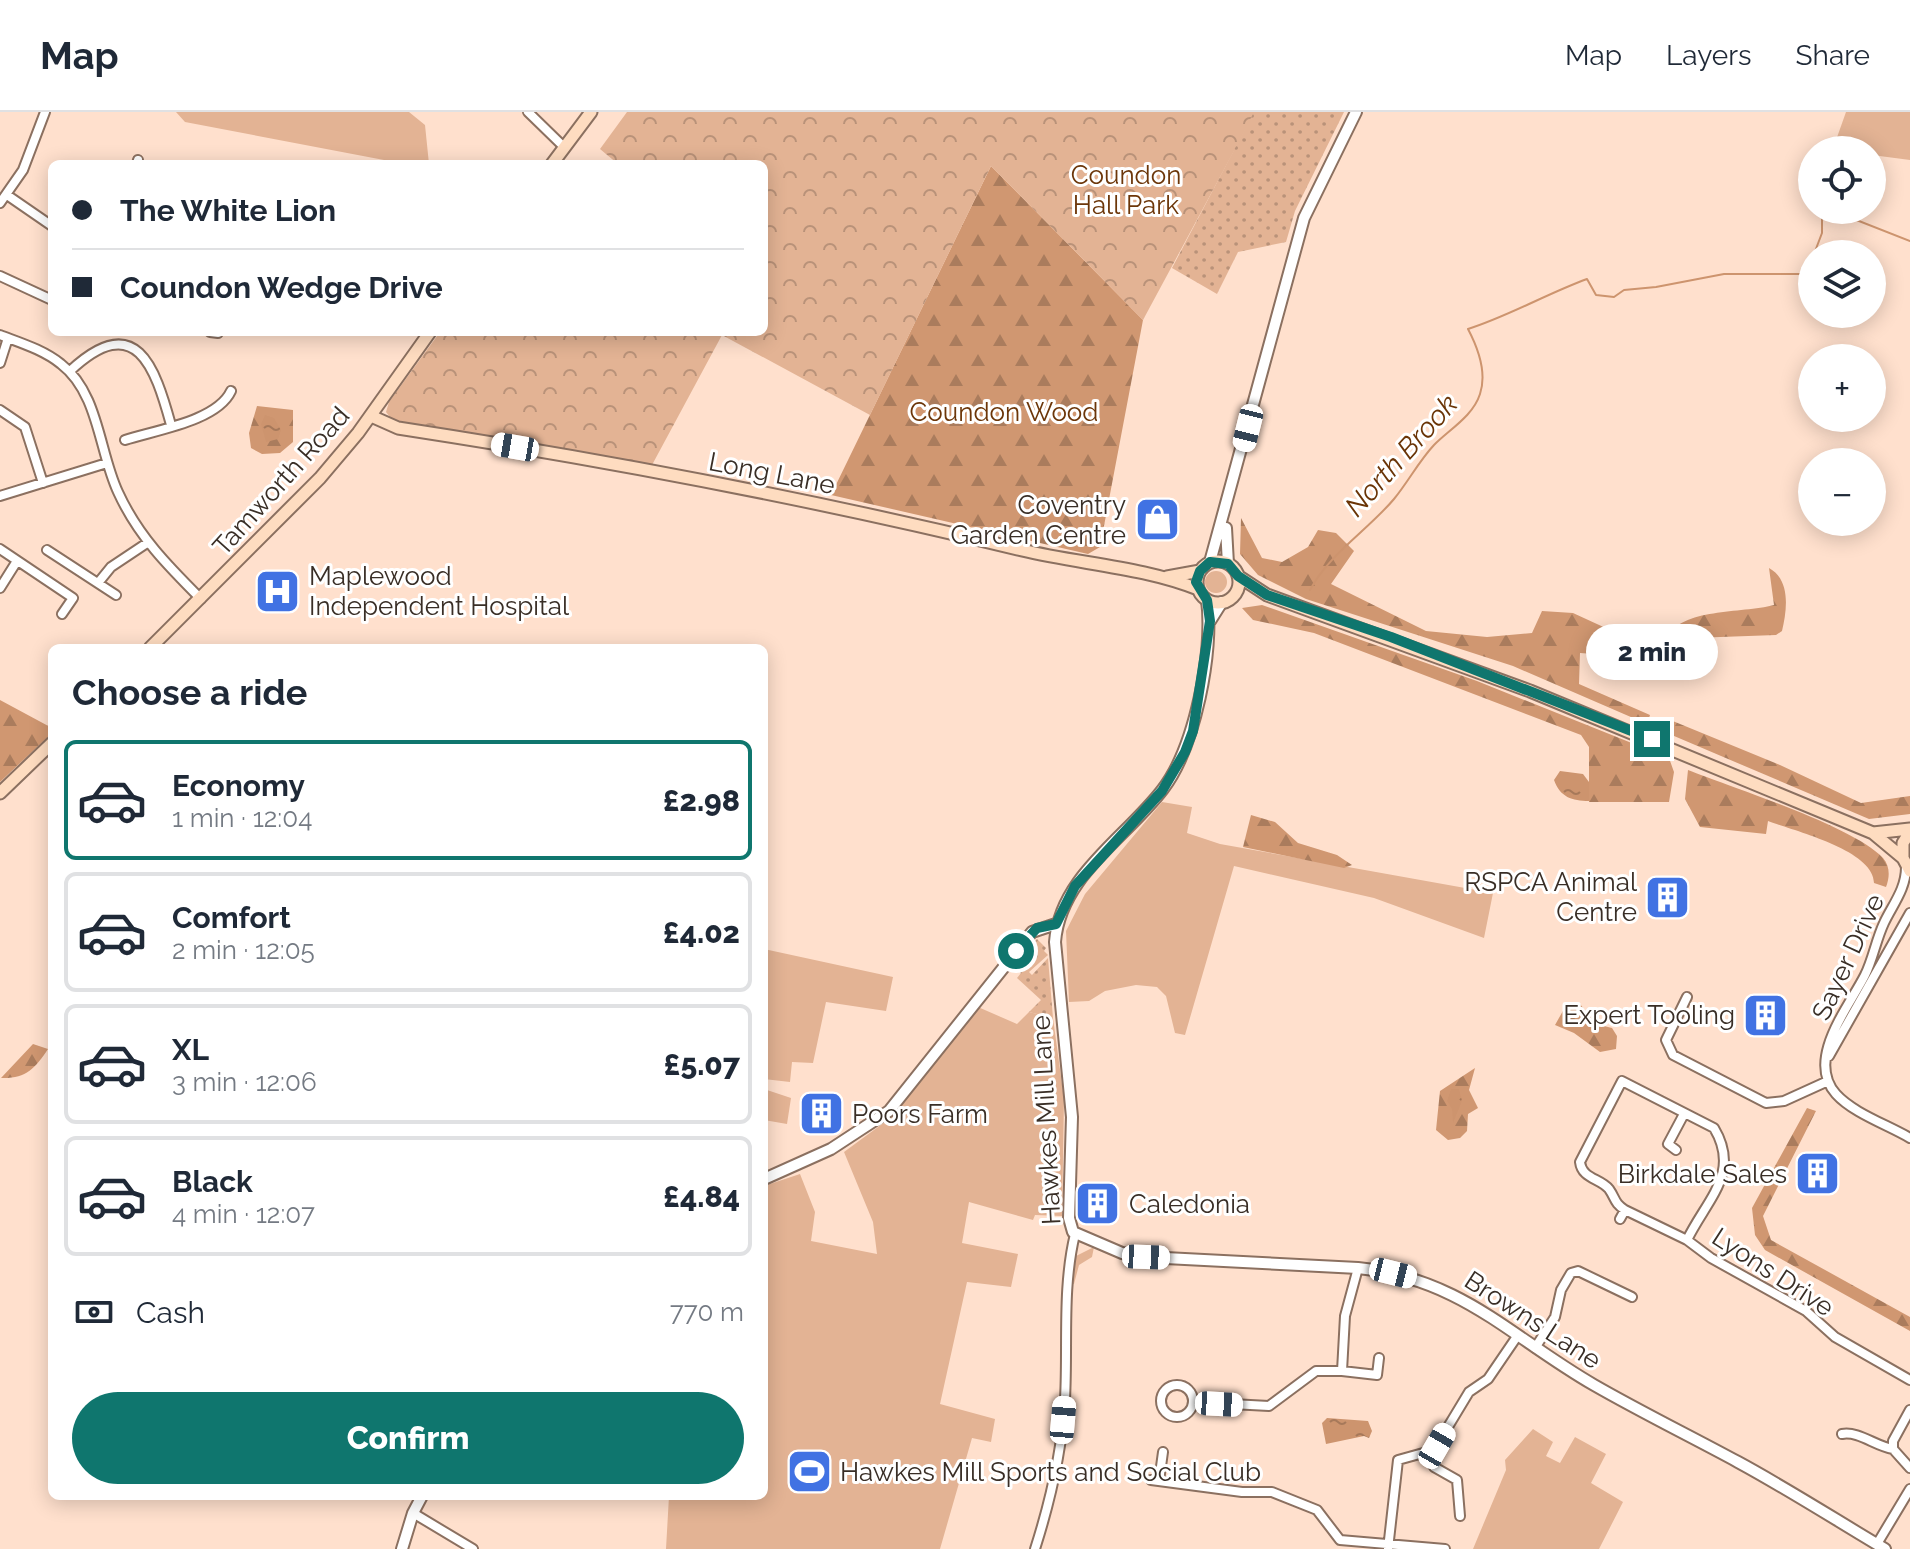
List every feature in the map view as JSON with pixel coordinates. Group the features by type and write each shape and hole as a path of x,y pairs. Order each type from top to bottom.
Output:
{"main road":[{"path":"555,160 591,112"},
{"name":"Tamworth Road","path":"154,644 312,487 371,416 427,336"},
{"name":"Long Lane","path":"371,416 398,428 599,461 927,526 1058,559 1166,577 1198,589"},
{"path":"1267,595 1207,600 1198,589 1200,571 1210,562 1228,564 1238,576 1267,595 1530,691 1873,833 1906,865"},
{"name":"Long Lane","path":"1166,577 1200,571"},
{"path":"1227,600 1237,590 1238,576"},
{"path":"0,793 48,747"},
{"path":"1873,833 1910,831"},
{"path":"1906,865 1903,843 1910,831"}],"street":[{"path":"0,203 32,151 45,112"},
{"path":"528,112 565,148"},
{"path":"1210,562 1304,218 1356,112"},
{"path":"7,195 48,223"},
{"path":"0,276 48,298"},
{"path":"0,363 4,336 39,350 70,371 88,401 120,497 147,543 201,599"},
{"path":"70,371 95,352 121,346 138,350 153,366 171,425"},
{"path":"125,440 217,409 231,391"},
{"path":"0,410 25,427 43,483"},
{"path":"0,496 107,463"},
{"path":"1225,514 1228,564"},
{"path":"98,583 111,567 147,543"},
{"path":"0,549 73,598 62,614"},
{"path":"47,550 116,595"},
{"path":"0,588 17,561"},
{"path":"768,1177 831,1149 889,1111 1032,932 1056,924 1075,886 1162,791 1185,752 1193,731 1210,621 1207,600"},
{"path":"1210,621 1227,600"},
{"name":"Sayer Drive","path":"1828,1081 1826,1064 1836,1028 1866,972 1879,935 1904,887 1906,865"},
{"name":"Sayer Drive","path":"1826,1064 1910,913"},
{"name":"Hawkes Mill Lane","path":"1035,1549 1058,1472 1065,1401 1069,1261 1075,1234 1069,1223 1072,1117 1055,942 1056,924"},
{"path":"1687,997 1666,1040 1673,1055 1766,1103 1784,1101 1828,1081 1845,1102 1910,1138"},
{"name":"Lyons Drive","path":"1625,1210 1614,1203 1608,1188 1585,1174 1580,1162 1624,1076 1684,1114 1714,1128 1726,1154 1726,1166 1687,1240 1711,1258 1806,1311 1835,1337 1910,1380"},
{"path":"1668,1145 1684,1114"},
{"path":"1620,1219 1625,1210 1687,1240"},
{"name":"Browns Lane","path":"1075,1234 1122,1253 1146,1257 1358,1268 1393,1273 1440,1288 1482,1309 1535,1348 1596,1386 1775,1483 1881,1547"},
{"path":"1342,1371 1345,1316 1358,1268"},
{"path":"1535,1348 1555,1317 1561,1290 1571,1273 1578,1271 1632,1297"},
{"path":"1388,1546 1396,1463 1403,1456 1427,1454 1437,1446 1469,1392 1488,1379 1518,1335"},
{"path":"1194,1402 1269,1406 1316,1371 1377,1375 1379,1358"},
{"path":"1180,1385 1190,1391 1194,1402 1186,1415 1174,1417 1163,1410 1161,1398 1168,1387 1180,1385"},
{"path":"1893,1449 1893,1441 1910,1410"},
{"path":"1852,1421 1846,1433 1875,1446 1893,1449 1910,1468"},
{"path":"1163,1452 1155,1480 1242,1492 1272,1492 1317,1510 1336,1538 1388,1546 1445,1549"},
{"path":"1427,1454 1434,1467 1457,1480 1460,1516"},
{"path":"1881,1547 1910,1489"},
{"path":"402,1549 420,1500"},
{"path":"413,1513 473,1549"}],"green space":[{"path":"176,112 409,112 425,125 429,160 384,160 185,122"},
{"name":"Coundon Hall Park","path":"627,112 1255,112 1143,320 991,166 870,415 724,336 768,336 768,160 613,160 600,149"},
{"path":"1254,112 1344,112 1295,211 1286,242 1238,252 1217,294 1172,268"},
{"path":"1846,112 1910,112 1910,160 1886,157 1886,136 1837,136"},
{"name":"Coundon Wood","path":"991,166 1143,320 1100,547 1088,554 831,495"},
{"path":"437,336 721,336 652,465 393,421 386,412 389,402"},
{"path":"257,406 293,410 293,442 280,453 262,454 251,448 249,433"},
{"path":"1241,518 1262,558 1282,562 1308,547 1318,530 1336,533 1354,551 1331,584 1426,631 1487,637 1532,633 1542,611 1573,613 1610,630 1606,655 1580,653 1579,684 1650,715 1647,724 1513,666 1306,599 1258,575 1240,554"},
{"path":"1769,568 1781,580 1786,596 1782,631 1776,635 1665,639 1685,621 1714,613 1774,605"},
{"path":"1216,571 1224,574 1227,582 1224,590 1216,593 1208,590 1205,582 1208,574"},
{"path":"1262,605 1477,681 1669,758 1674,772 1669,802 1589,802 1589,747 1581,735 1314,633 1253,620 1242,608"},
{"path":"0,700 48,726 48,737 0,782"},
{"path":"1663,717 1780,765 1861,803 1910,796 1910,814 1869,819 1660,730"},
{"path":"1688,770 1820,821 1868,846 1887,864 1889,876 1886,887 1874,883 1871,871 1861,861 1831,843 1768,821 1766,834 1700,827 1685,799"},
{"path":"1162,802 1192,807 1187,833 1220,844 1493,893 1484,938 1374,898 1234,866 1185,1035 1175,1033 1166,996 1157,987 1136,985 1105,991 1089,1001 1069,1002 1066,931 1085,894"},
{"path":"1251,815 1275,822 1298,843 1337,855 1352,865 1344,868 1243,847"},
{"path":"1037,939 1048,955 1029,972 1032,975 1048,958 1053,1018 1029,1012 1041,1000 1017,978 1021,973 1013,965"},
{"path":"768,950 893,977 886,1011 826,1002 813,1063 792,1062 790,1082 768,1079"},
{"path":"1580,1004 1596,1024 1612,1028 1617,1036 1616,1049 1600,1052 1574,1033 1555,1025 1564,1009"},
{"path":"978,1007 1017,1024 1029,1012 1053,1018 1064,1099 1062,1216 1035,1215 1033,1220 969,1202 962,1243 1018,1254 1011,1287 967,1282 940,1404 995,1419 991,1442 972,1438 940,1549 666,1549 669,1500 768,1500 768,1185 800,1174 815,1212 811,1241 877,1254 873,1222 844,1152 893,1116"},
{"path":"33,1044 48,1049 39,1062 23,1075 1,1078"},
{"path":"1475,1068 1469,1090 1478,1108 1468,1114 1467,1131 1460,1138 1448,1140 1436,1130 1440,1091"},
{"path":"768,1090 791,1098 787,1124 768,1121"},
{"path":"1807,1108 1816,1111 1763,1216 1771,1240 1910,1317 1910,1331 1765,1250 1755,1235 1752,1208"},
{"path":"1094,1247 1092,1257 1079,1265 1074,1284 1071,1284 1074,1257"},
{"path":"1533,1429 1553,1442 1546,1456 1560,1463 1575,1437 1606,1454 1591,1483 1623,1502 1599,1549 1473,1549 1506,1470 1505,1460"}],"water":[{"path":"265,415 274,418 281,430 278,439 266,442 261,424"},
{"path":"1560,771 1583,774 1589,782 1589,801 1572,799 1563,794 1554,780"},
{"path":"1451,1089 1459,1089 1462,1101 1453,1123 1452,1109 1447,1101"},
{"path":"1327,1418 1368,1421 1372,1431 1369,1438 1364,1436 1326,1444 1322,1423"}],"waterway":[{"name":"North Brook","path":"1819,240 1822,224"},
{"name":"North Brook","path":"1867,224 1910,241"},
{"name":"North Brook","path":"1310,590 1327,565 1384,510 1434,445 1467,416 1477,402 1482,386 1482,369 1468,329 1587,279 1596,295 1614,297 1624,290 1724,274 1798,274"}],"place":[{"name":"Coventry Garden Centre","path":"1157,520"},
{"name":"Maplewood Independent Hospital","path":"278,591"},
{"name":"RSPCA Animal Centre","path":"1668,897"},
{"name":"Expert Tooling","path":"1766,1015"},
{"name":"Poors Farm","path":"821,1114"},
{"name":"Birkdale Sales","path":"1818,1174"},
{"name":"Caledonia","path":"1098,1204"},
{"name":"Hawkes Mill Sports and Social Club","path":"809,1472"}],"route":[{"path":"1016,951 1037,928 1056,924 1075,886 1162,791 1185,752 1193,731 1210,621 1207,600 1200,594 1196,582 1200,571 1210,562 1228,564 1250,586 1267,595 1391,637 1652,739"}]}
